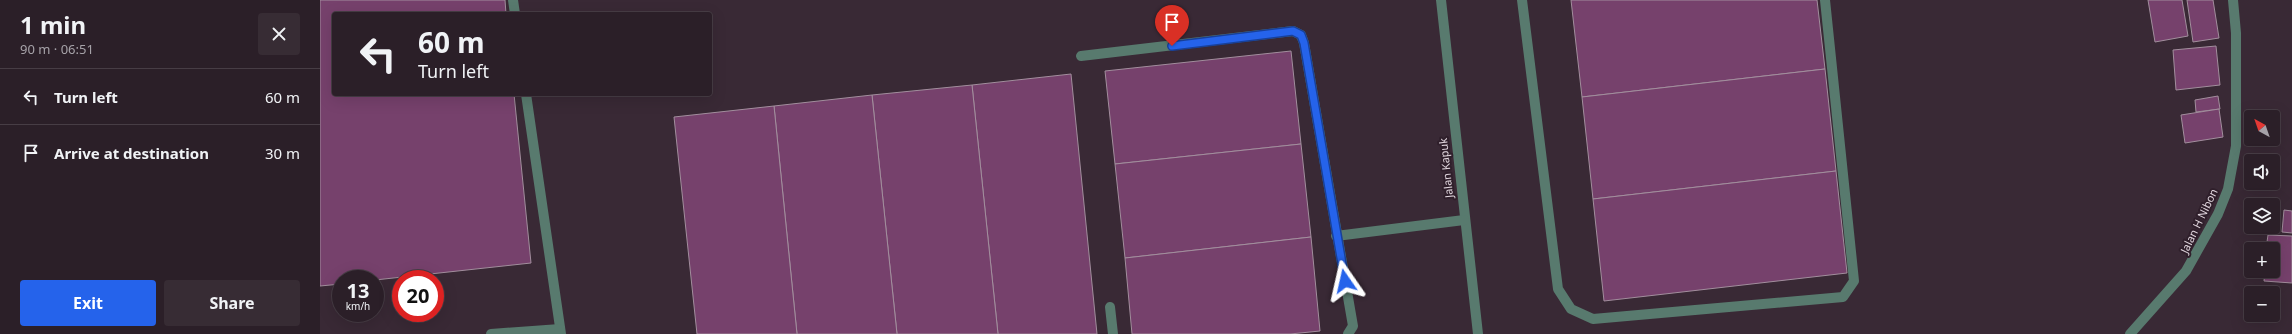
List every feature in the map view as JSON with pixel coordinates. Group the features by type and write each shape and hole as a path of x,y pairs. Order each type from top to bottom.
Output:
{"street":[{"path":"512,0 515,12"},
{"name":"Jalan Kapuk","path":"1441,0 1464,220 1478,334"},
{"path":"1522,0 1558,289 1572,308 1593,319 1844,297 1854,281 1825,0"},
{"name":"Jalan H Nibon","path":"2130,334 2186,271 2218,214 2228,189 2236,146 2236,33 2233,0"},
{"path":"1081,56 1293,31 1301,35 1304,43 1336,236 1353,326 1348,334"},
{"path":"491,334 561,332 526,96"},
{"path":"1336,236 1464,220"},
{"path":"1110,307 1113,334"}],"building":[{"path":"320,0 505,0 506,12 332,12 332,96 514,96 531,263 444,272 444,270 392,270 392,278 384,279 384,270 332,270 332,285 320,286"},
{"path":"1571,0 1817,0 1825,69 1582,97"},
{"path":"2148,0 2182,0 2188,36 2155,42"},
{"path":"2187,0 2213,0 2219,38 2193,42"},
{"path":"2216,46 2220,85 2176,90 2173,50"},
{"path":"1291,51 1301,144 1115,164 1105,71"},
{"path":"1825,69 1836,171 1593,199 1582,97"},
{"path":"1071,74 1097,334 998,334 972,85"},
{"path":"972,85 998,334 897,334 872,95"},
{"path":"872,95 897,334 797,334 774,106"},
{"path":"2218,96 2220,109 2196,112 2195,100"},
{"path":"774,106 797,334 697,334 674,117"},
{"path":"2219,109 2223,137 2185,143 2181,115"},
{"path":"1301,144 1311,237 1125,258 1115,164"},
{"path":"1836,171 1847,273 1604,301 1593,199"},
{"path":"2284,210 2292,211 2292,233 2282,232"},
{"path":"2268,235 2292,236 2292,283 2264,281 2264,278 2280,278 2280,242 2267,242"},
{"path":"1311,237 1320,331 1290,334 1132,334 1125,258"}],"route":[{"path":"1172,46 1293,31 1301,35 1304,43 1336,236 1345,281"}]}
